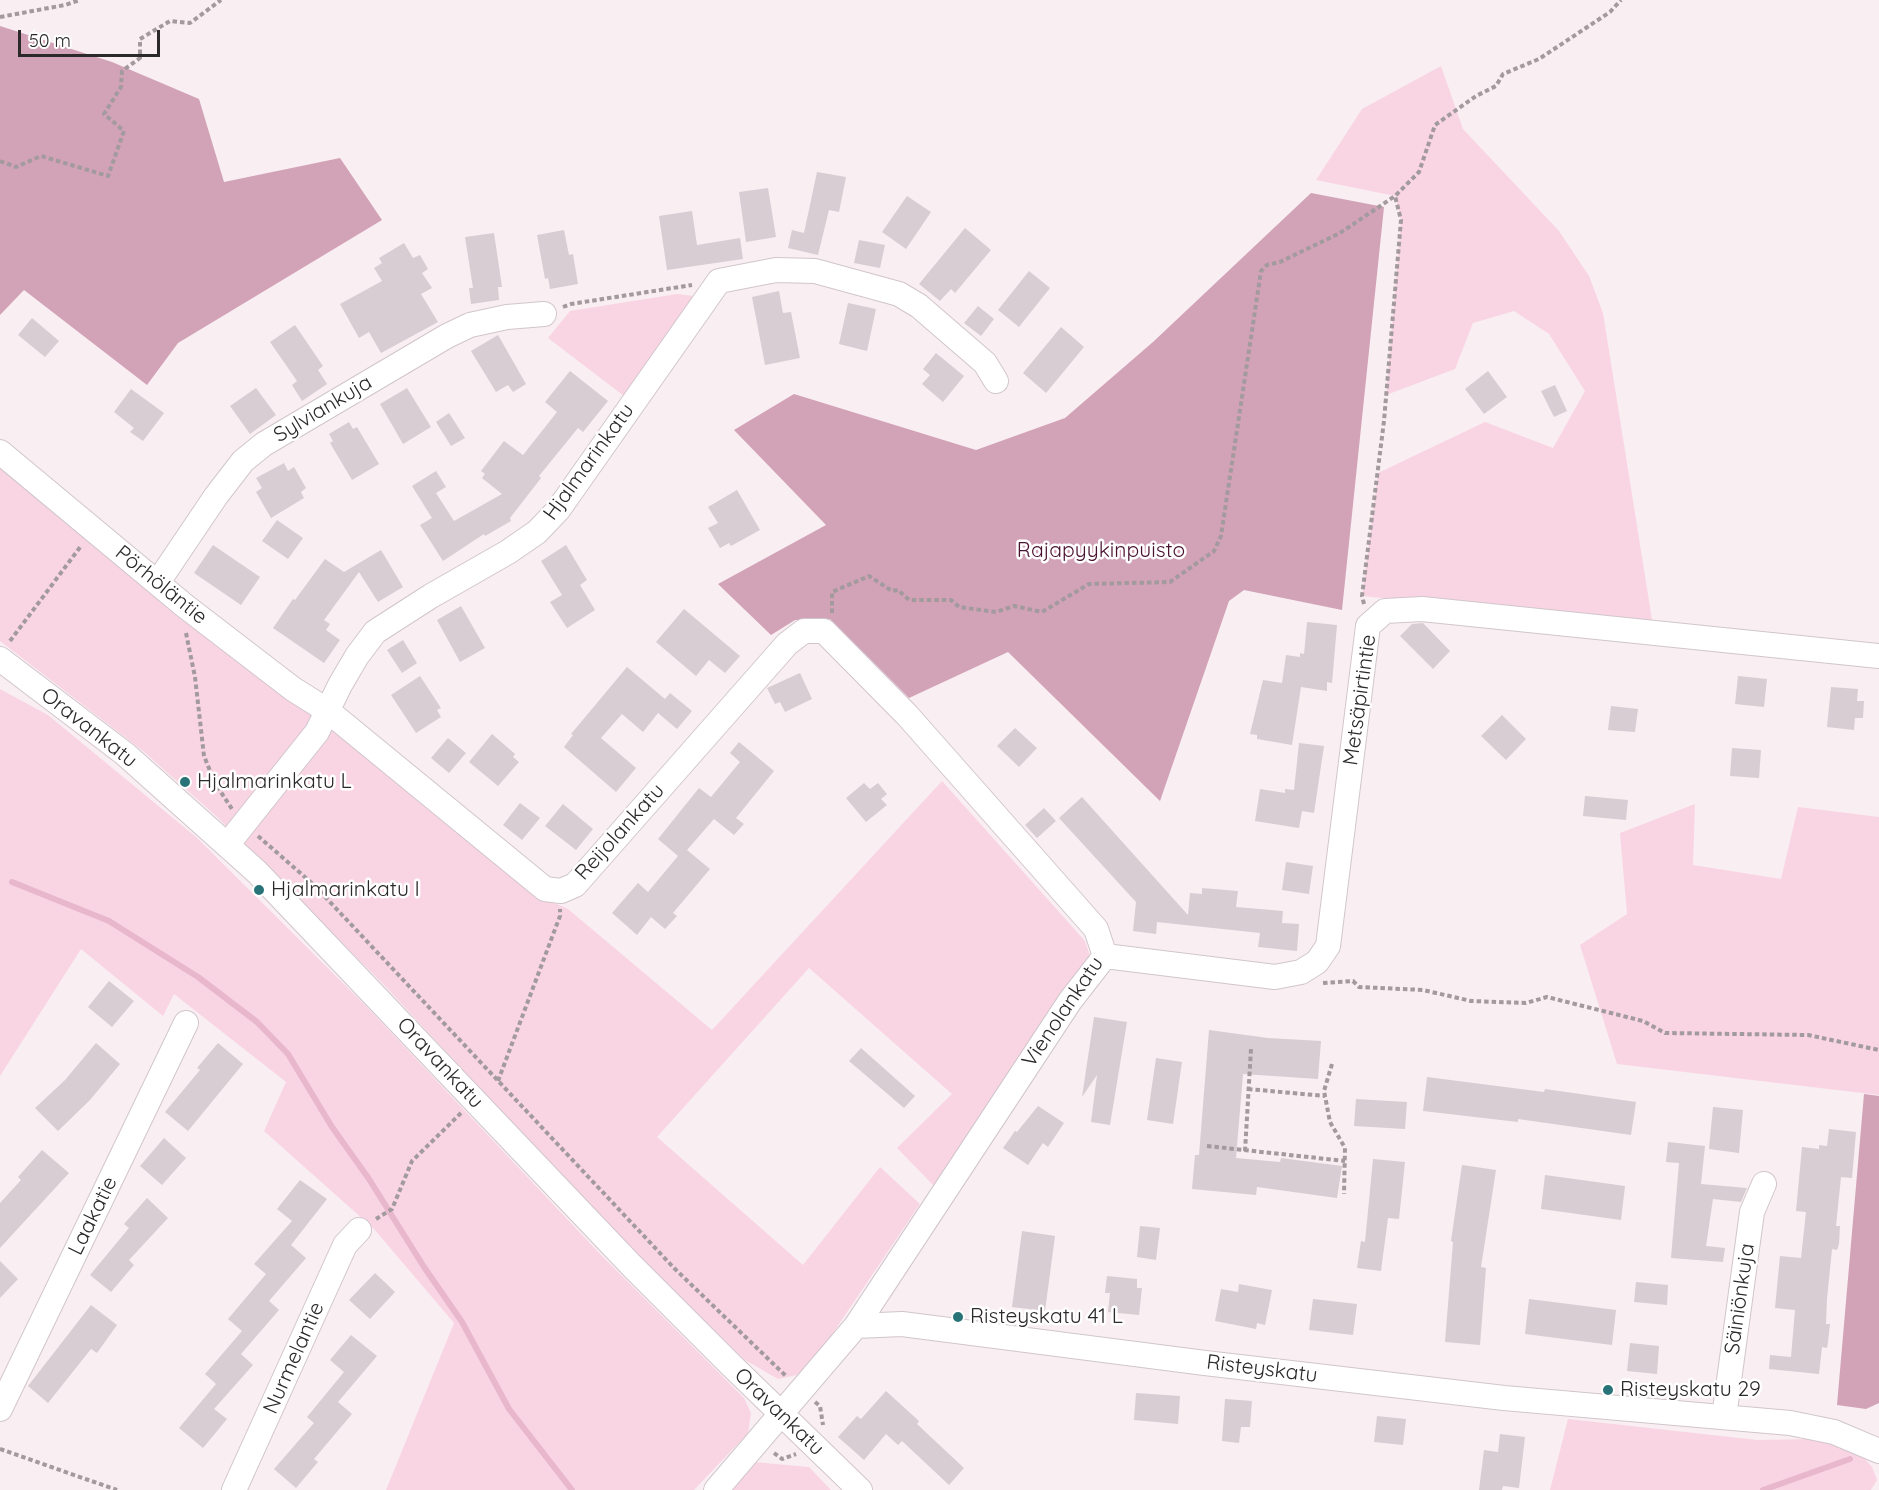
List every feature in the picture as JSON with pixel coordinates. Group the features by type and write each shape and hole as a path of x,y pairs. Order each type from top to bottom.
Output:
{"street":[{"path":"719,281 776,270 814,271 899,294 919,306 985,363 996,381"},
{"name":"Hjalmarinkatu","path":"227,845 317,732 357,656 375,632 431,596 508,552 537,532 558,510 719,281"},
{"name":"Sylviankuja","path":"158,582 243,461 264,444 462,328 507,317 544,314"},
{"name":"Pörhöläntie","path":"0,452 185,606 293,689 328,711"},
{"name":"Metsäpirtintie","path":"1105,956 1275,977 1301,972 1317,962 1328,946 1368,626 1385,611 1422,609 1879,656"},
{"name":"Reijolankatu","path":"328,711 545,889 561,891 574,885 728,708 787,644 804,631 824,631 831,637"},
{"name":"Vienolankatu","path":"831,637 907,715 1096,928 1105,956 1064,1010 856,1326"},
{"name":"Oravankatu","path":"5,650 227,845 293,908 631,1265 860,1490"},
{"name":"Laakatie","path":"0,1409 186,1023"},
{"name":"Säiniönkuja","path":"1724,1417 1752,1212 1764,1184"},
{"name":"Nurmelantie","path":"234,1490 345,1245 359,1230"},
{"name":"Risteyskatu","path":"856,1326 902,1324 1504,1398 1790,1424 1834,1432 1879,1451"},
{"path":"716,1490 856,1326"}],"path":[{"path":"0,17 80,0"},
{"path":"0,161 16,167 40,156 108,176 124,131 104,114 122,87 122,71 140,58 140,39 170,21 190,23 221,0"},
{"path":"831,637 832,592 869,576 892,591 898,590 909,600 951,600 959,607 996,612 1014,606 1042,612 1089,584 1170,582 1214,551 1221,536 1261,271 1267,265 1280,262 1340,234 1395,196 1419,172 1435,125 1476,96 1496,86 1503,74 1539,59 1610,12 1621,0"},
{"path":"1368,626 1362,596 1384,421 1401,220 1395,196"},
{"path":"544,314 571,303 619,298 719,281"},
{"path":"5,650 93,530"},
{"path":"185,606 186,639 195,677 204,756 215,783 244,824 314,885 674,1268 820,1406 823,1427"},
{"path":"498,1081 560,916 561,891"},
{"path":"1318,983 1353,981 1359,987 1423,990 1471,1001 1526,1003 1546,997 1643,1021 1665,1033 1808,1035 1879,1050"},
{"path":"1245,1150 1251,1049"},
{"path":"1332,1064 1324,1091 1330,1122 1345,1148 1344,1194"},
{"path":"1248,1089 1325,1096"},
{"path":"383,1214 392,1209 412,1161 474,1100"},
{"path":"1207,1146 1345,1161"},
{"path":"0,1449 117,1490"}],"shaded area":[{"path":"1441,66 1463,129 1559,231 1589,276 1603,313 1653,626 1362,596 1378,473 1485,422 1553,448 1585,391 1549,334 1514,311 1473,323 1455,369 1386,395 1401,220 1395,196 1316,180 1362,109"},
{"path":"677,294 694,296 624,396 548,338 570,311"},
{"path":"0,463 352,742 534,894 568,909 712,1030 942,781 1085,941 1091,959 934,1186 897,1148 952,1094 809,968 657,1137 803,1265 880,1167 920,1204 806,1373 778,1379 745,1360 656,1274 385,986 216,816 143,751 0,641"},
{"path":"0,689 48,715 196,837 366,1006 601,1255 744,1398 751,1413 748,1433 694,1490 386,1490 454,1323 374,1229 264,1131 286,1082 174,994 163,1016 81,949 0,1076"},
{"path":"1695,804 1693,865 1781,879 1798,807 1879,817 1879,1095 1617,1064 1580,945 1627,914 1620,833"},
{"path":"1568,1419 1757,1440 1818,1439 1858,1451 1872,1467 1877,1480 1871,1490 1550,1490"},
{"path":"754,1462 809,1467 831,1490 729,1490"}],"green space":[{"path":"0,26 112,62 199,99 224,182 340,158 382,220 178,343 147,385 24,290 0,315"},
{"name":"Rajapyykinpuisto","path":"1311,193 1384,207 1342,610 1244,590 1229,601 1160,801 1008,652 909,698 830,619 795,620 771,635 718,584 826,525 734,430 794,394 976,450 1065,418 1153,342"},
{"path":"1864,1094 1879,1096 1879,1403 1866,1409 1837,1405"}],"building":[{"path":"817,172 846,177 839,212 829,210 818,255 788,248 792,230 804,233"},
{"path":"768,188 776,237 746,242 739,192"},
{"path":"907,196 931,212 906,249 882,232"},
{"path":"692,211 697,245 740,238 743,259 667,270 659,216"},
{"path":"965,228 991,250 955,293 951,289 940,301 919,284"},
{"path":"564,230 569,255 573,254 578,284 550,289 548,278 545,279 537,235"},
{"path":"494,233 502,287 498,287 499,300 471,304 469,288 473,288 465,237"},
{"path":"859,240 885,245 880,268 854,263"},
{"path":"404,243 413,258 420,255 428,269 422,273 432,288 421,294 438,322 381,353 369,332 359,338 340,304 382,281 374,268 382,263 379,258"},
{"path":"1029,271 1050,288 1019,327 998,310"},
{"path":"779,291 783,313 791,312 800,358 765,365 752,297"},
{"path":"848,303 876,309 867,351 839,344"},
{"path":"978,306 994,319 981,336 964,323"},
{"path":"32,318 59,341 45,357 18,335"},
{"path":"295,325 323,366 318,370 327,384 302,401 292,385 297,381 270,342"},
{"path":"1061,327 1084,347 1046,393 1023,373"},
{"path":"498,335 526,384 513,392 508,385 496,392 471,351"},
{"path":"936,353 964,376 943,402 922,384 930,375 923,369"},
{"path":"570,371 608,401 583,432 578,428 539,476 541,478 510,518 511,521 485,536 484,534 443,561 420,525 432,518 412,486 436,471 446,487 436,493 454,521 502,494 482,478 485,474 481,471 504,441 523,455 557,412 545,402"},
{"path":"1488,371 1507,397 1484,414 1465,389"},
{"path":"1555,385 1567,411 1554,417 1541,391"},
{"path":"256,388 276,415 250,434 230,406"},
{"path":"407,388 431,427 403,444 380,404"},
{"path":"131,389 164,413 143,441 130,432 134,428 114,412"},
{"path":"449,413 465,438 451,446 436,422"},
{"path":"349,422 353,429 357,427 379,464 352,480 330,443 333,441 329,434"},
{"path":"284,463 288,471 294,467 306,488 301,492 304,498 271,518 256,492 262,488 256,478"},
{"path":"737,490 760,530 731,546 729,543 720,548 708,528 718,523 708,507"},
{"path":"277,520 303,538 288,559 262,541"},
{"path":"213,545 260,577 241,605 194,573"},
{"path":"566,545 587,580 580,585 595,610 567,628 550,602 562,595 541,561"},
{"path":"381,550 403,587 378,602 359,572 324,620 330,624 326,630 340,640 324,663 273,628 325,559 344,572"},
{"path":"461,606 485,648 460,662 437,620"},
{"path":"684,609 740,656 725,673 709,660 696,676 656,642"},
{"path":"1307,622 1337,625 1332,683 1327,682 1327,691 1301,687 1292,745 1257,739 1257,735 1250,734 1263,680 1282,683 1286,655 1300,657 1300,653 1304,654"},
{"path":"1423,623 1450,651 1433,669 1400,636 1412,624"},
{"path":"403,640 417,663 402,673 387,650"},
{"path":"627,667 665,699 670,693 692,711 677,729 658,713 643,732 622,714 601,738 636,768 616,792 564,747 573,735 571,734"},
{"path":"800,673 812,699 785,712 780,702 775,704 767,688"},
{"path":"420,676 441,708 437,710 441,717 416,733 391,695"},
{"path":"1738,676 1767,679 1764,707 1735,704"},
{"path":"1831,687 1858,689 1857,701 1864,701 1863,718 1855,718 1854,730 1827,727"},
{"path":"1611,706 1638,709 1635,732 1608,730"},
{"path":"1502,715 1526,739 1506,760 1481,736"},
{"path":"1015,728 1037,748 1019,767 997,746"},
{"path":"492,734 515,754 513,757 519,762 498,786 469,762"},
{"path":"448,738 466,753 449,773 431,758"},
{"path":"739,742 774,771 736,818 744,824 734,835 714,819 687,850 710,869 673,913 677,916 665,929 651,917 637,935 612,913 638,883 648,892 678,856 658,839 699,788 711,797 740,762 730,753"},
{"path":"1299,743 1324,746 1314,813 1302,811 1299,828 1255,821 1260,789 1285,793 1285,789 1294,790"},
{"path":"1732,748 1761,750 1759,778 1730,776"},
{"path":"864,783 870,789 878,783 887,794 881,799 887,805 866,822 846,798"},
{"path":"1585,796 1628,800 1626,820 1583,816"},
{"path":"1082,797 1188,915 1190,893 1202,894 1202,888 1238,891 1236,907 1283,911 1282,923 1299,924 1297,951 1258,947 1260,933 1157,922 1156,934 1133,931 1136,902 1059,818"},
{"path":"520,803 540,818 522,840 503,825"},
{"path":"563,804 593,829 576,850 545,826"},
{"path":"1044,808 1056,821 1037,838 1025,825"},
{"path":"1286,862 1313,866 1309,894 1282,890"},
{"path":"109,981 134,1001 112,1027 88,1007"},
{"path":"1094,1017 1127,1022 1110,1125 1091,1122 1097,1075 1082,1097"},
{"path":"1209,1030 1268,1038 1321,1041 1318,1079 1243,1074 1236,1158 1280,1162 1281,1158 1342,1166 1337,1198 1257,1187 1256,1195 1192,1189 1195,1155 1199,1155"},
{"path":"96,1043 120,1064 90,1100 58,1131 35,1108 65,1080"},
{"path":"218,1043 243,1064 188,1131 165,1112 200,1070 197,1068"},
{"path":"861,1048 915,1096 904,1108 849,1061"},
{"path":"1156,1058 1182,1062 1173,1124 1147,1120"},
{"path":"1427,1077 1544,1092 1545,1089 1636,1102 1631,1135 1518,1119 1518,1122 1423,1111"},
{"path":"1356,1099 1407,1102 1405,1129 1354,1126"},
{"path":"1038,1106 1064,1123 1048,1147 1043,1143 1028,1165 1003,1148"},
{"path":"1713,1107 1743,1110 1739,1153 1709,1149"},
{"path":"1829,1129 1856,1132 1852,1178 1841,1177 1836,1226 1840,1226 1839,1244 1837,1250 1832,1249 1827,1299 1826,1324 1830,1324 1827,1348 1822,1347 1819,1374 1769,1369 1770,1355 1791,1357 1795,1310 1775,1308 1780,1256 1801,1258 1806,1212 1796,1211 1802,1147 1819,1149 1819,1145 1827,1146"},
{"path":"164,1138 186,1158 162,1185 140,1166"},
{"path":"1668,1142 1705,1146 1701,1184 1747,1188 1741,1202 1713,1199 1706,1246 1725,1248 1723,1262 1671,1258 1679,1163 1666,1162"},
{"path":"42,1150 69,1173 0,1248 0,1203 21,1180 18,1177"},
{"path":"1373,1159 1405,1162 1399,1219 1388,1218 1381,1271 1357,1268 1361,1241 1365,1242"},
{"path":"1462,1165 1496,1170 1481,1267 1486,1268 1480,1345 1445,1342 1453,1242 1451,1241"},
{"path":"1545,1175 1625,1186 1621,1220 1541,1209"},
{"path":"300,1180 327,1199 291,1245 306,1258 269,1301 279,1310 241,1354 253,1365 214,1409 227,1419 203,1448 179,1428 216,1384 205,1374 242,1331 228,1319 266,1274 254,1264 292,1221 277,1209"},
{"path":"147,1198 168,1218 129,1260 134,1265 111,1292 90,1275 129,1228 124,1224"},
{"path":"1140,1226 1160,1228 1156,1260 1137,1257"},
{"path":"1022,1231 1055,1236 1045,1311 1012,1307"},
{"path":"0,1261 18,1279 0,1298"},
{"path":"375,1273 395,1292 370,1319 349,1300"},
{"path":"1107,1276 1137,1279 1137,1288 1142,1288 1139,1315 1108,1312 1110,1293 1105,1293"},
{"path":"1636,1282 1668,1285 1667,1305 1634,1302"},
{"path":"1239,1284 1272,1290 1265,1325 1257,1323 1256,1329 1215,1321 1221,1289 1238,1292"},
{"path":"1313,1299 1357,1304 1353,1335 1309,1330"},
{"path":"1529,1299 1616,1310 1612,1345 1525,1334"},
{"path":"91,1305 117,1325 97,1353 91,1349 48,1403 28,1386"},
{"path":"351,1335 377,1356 338,1402 352,1414 314,1459 318,1462 296,1488 274,1469 314,1423 307,1417 344,1372 330,1360"},
{"path":"1630,1343 1659,1346 1657,1374 1627,1371"},
{"path":"886,1391 919,1421 917,1424 964,1468 949,1485 902,1441 898,1445 886,1434 864,1460 838,1437 857,1416 861,1419"},
{"path":"1136,1393 1180,1396 1178,1424 1134,1420"},
{"path":"1225,1399 1252,1401 1250,1427 1241,1427 1239,1443 1222,1441"},
{"path":"1377,1416 1406,1419 1403,1445 1374,1442"},
{"path":"1500,1434 1525,1437 1519,1488 1503,1486 1502,1490 1479,1490 1484,1450 1498,1452"}],"waterway":[{"path":"12,882 109,921 198,977 257,1022 288,1054 332,1127 369,1179 424,1267 462,1322 509,1409 572,1490"},
{"path":"1763,1490 1850,1459"}],"place":[{"name":"Hjalmarinkatu L","path":"185,782"},
{"name":"Hjalmarinkatu I","path":"259,890"},
{"name":"Risteyskatu 41 L","path":"958,1317"},
{"name":"Risteyskatu 29","path":"1608,1390"}]}
